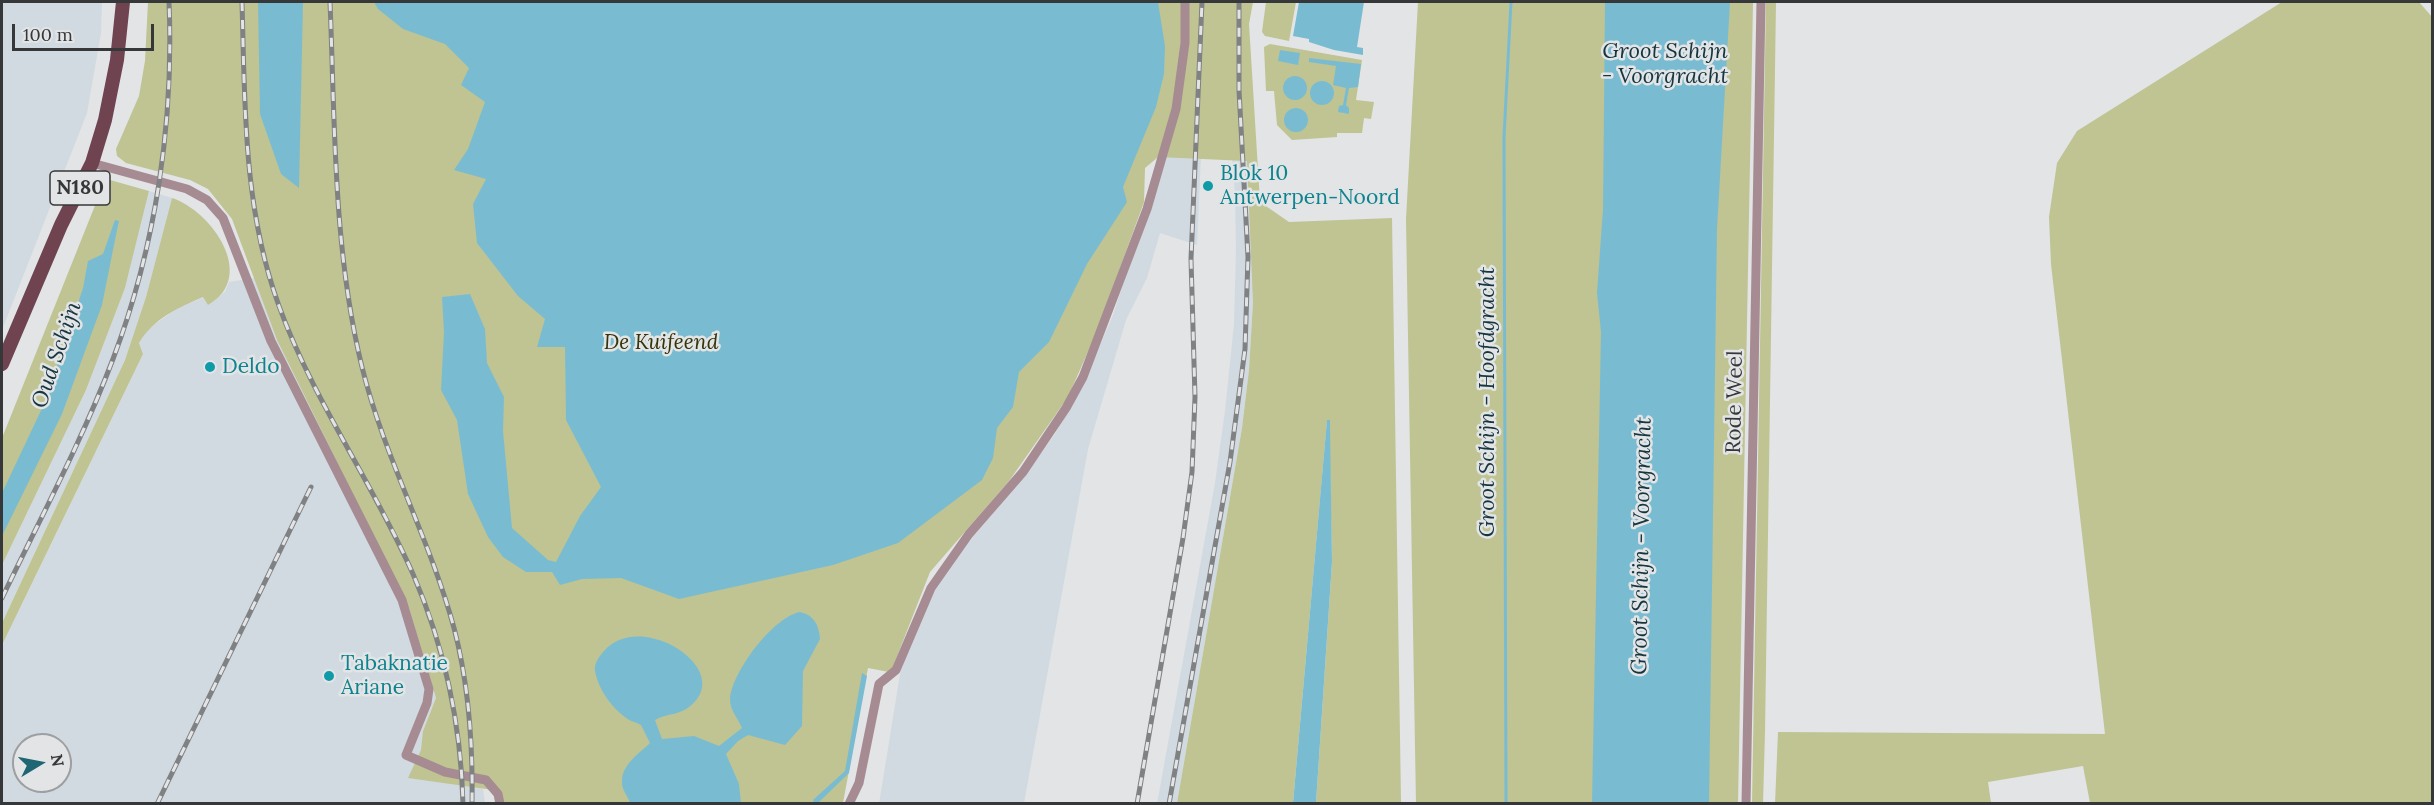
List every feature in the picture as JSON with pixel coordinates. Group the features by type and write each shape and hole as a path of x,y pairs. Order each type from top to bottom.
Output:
{"main road":[{"name":"N180","path":"2,364 57,234 92,163 115,70 123,2"}],"street":[{"path":"849,804 859,783 879,684 896,670 931,588 969,534 1023,472 1066,408 1083,377 1147,209 1176,109 1185,43 1185,2"},
{"name":"Rode Weel","path":"1746,804 1761,2"},
{"path":"92,163 187,189 207,200 223,218 271,341 402,600 429,689 427,703 406,755 445,772 486,780 498,794 500,804"}],"shaded area":[{"path":"2,2 102,2 101,33 87,113 2,330"},
{"path":"1243,56 1253,247 1249,370 1242,428 1177,803 1157,804 1215,483 1225,411 1234,324 1236,251 1235,193 1229,126"},
{"path":"1174,127 1201,155 1197,245 1160,233 1147,278 1126,320 1088,449 1024,803 879,804 900,674 911,637 944,571 1027,472 1053,437 1082,387 1113,315"},
{"path":"149,191 172,198 146,297 125,360 2,623 2,565 86,390 125,288"},
{"path":"254,278 277,340 409,608 436,698 423,731 478,788 483,789 485,803 2,803 2,645 143,354 139,343 148,329 178,308 204,297 208,305 225,292 229,282"}],"green space":[{"name":"De Kuifeend","path":"148,2 1253,2 1249,24 1260,202 1289,222 1392,218 1401,803 1316,803 1332,562 1329,420 1327,421 1293,803 1177,803 1242,428 1249,370 1253,302 1247,161 1158,157 1145,168 1144,202 1097,331 1068,397 1009,481 930,572 892,669 889,672 868,668 843,803 503,804 500,791 408,778 421,750 423,731 436,698 409,608 277,340 232,219 208,189 190,180 126,163 117,156 116,149 139,96 145,61"},
{"path":"1266,2 1296,2 1289,41 1265,36 1262,32"},
{"path":"1418,2 1753,2 1738,803 1416,804 1406,219"},
{"path":"1766,2 1776,2 1765,732 1763,803 1752,804"},
{"path":"2282,2 2419,2 2432,17 2432,803 2090,803 2083,766 1988,782 1991,803 1775,804 1778,732 2105,734 2051,264 2049,217 2057,163 2077,131"},
{"path":"1270,44 1362,60 1356,100 1374,102 1371,119 1364,118 1362,133 1337,133 1337,137 1292,140 1277,125 1274,91 1266,91 1264,47"},
{"path":"110,180 149,191 125,288 86,390 2,565 2,438 104,183"},
{"path":"172,198 202,216 214,230 224,246 229,262 229,278 222,293 208,305 203,297 176,310 159,320 139,343 143,354 2,645 2,623 125,360 146,297"}],"water":[{"path":"258,2 303,2 299,188 281,174 260,114"},
{"path":"374,2 1158,2 1165,46 1164,74 1156,107 1123,187 1127,202 1087,264 1049,342 1019,372 1013,407 997,428 993,458 982,480 898,543 833,565 679,599 621,578 582,579 560,585 552,572 526,572 503,557 488,537 468,494 457,420 441,390 444,332 442,297 470,294 485,329 487,363 504,397 503,431 512,528 548,560 556,562 580,516 601,487 566,420 565,347 537,347 545,319 518,296 477,243 473,204 486,179 454,170 468,149 485,102 461,85 469,68 445,44 403,29 378,9"},
{"path":"1299,2 1364,2 1357,47 1363,48 1363,55 1334,50 1309,42 1309,39 1293,36"},
{"name":"Groot Schijn - Voorgracht","path":"1605,2 1730,2 1717,229 1709,803 1592,803 1601,332 1597,293 1603,209"},
{"path":"1280,50 1300,53 1298,65 1278,61"},
{"path":"1309,58 1361,64 1358,87 1349,88 1346,105 1349,108 1349,114 1338,112 1339,106 1343,105 1346,88 1333,85 1336,66 1309,62"},
{"path":"1295,76 1304,79 1307,88 1304,97 1295,100 1286,97 1283,88 1286,79"},
{"path":"1322,81 1331,84 1334,93 1331,102 1322,105 1313,102 1310,93 1313,84"},
{"path":"1296,108 1305,111 1308,120 1305,129 1296,132 1287,129 1284,120 1287,111"},
{"path":"115,220 119,221 102,305 62,414 2,536 2,493 45,402 83,288 88,261 103,254"},
{"path":"1327,420 1330,420 1332,562 1316,803 1293,803"},
{"path":"800,612 815,621 820,639 803,671 802,726 785,745 748,735 738,741 726,754 739,784 741,803 630,803 622,781 625,769 632,759 650,743 641,725 628,720 620,713 602,690 595,668 597,660 604,651 620,640 639,636 660,640 678,649 693,662 701,677 701,692 686,709 655,720 662,739 694,736 719,746 742,728 733,711 730,699 732,688 746,661 778,624"},
{"path":"862,673 867,676 849,773 818,803 814,803 813,800 845,771"}],"waterway":[{"name":"Groot Schijn - Hoofdgracht","path":"1506,804 1504,137 1511,2"}],"railway":[{"path":"2,598 101,390 128,316 141,272 151,228 165,138 170,47 169,2"},
{"path":"242,2 248,156 258,232 267,269 279,306 309,375 397,540 424,602 442,658 455,716 463,804"},
{"path":"330,2 337,186 345,277 362,367 371,400 394,466 433,562 454,628 469,715 472,804"},
{"path":"1137,804 1183,538 1192,472 1195,397 1191,259 1202,2"},
{"path":"1169,804 1230,462 1245,349 1248,257 1239,90 1239,2"},
{"path":"157,804 311,487"}],"place":[{"name":"Blok 10 Antwerpen-Noord","path":"1208,186"},
{"name":"Deldo","path":"210,367"},
{"name":"Tabaknatie Ariane","path":"329,676"}],"water label":[{"name":"Oud Schijn","path":"57,355"}]}
